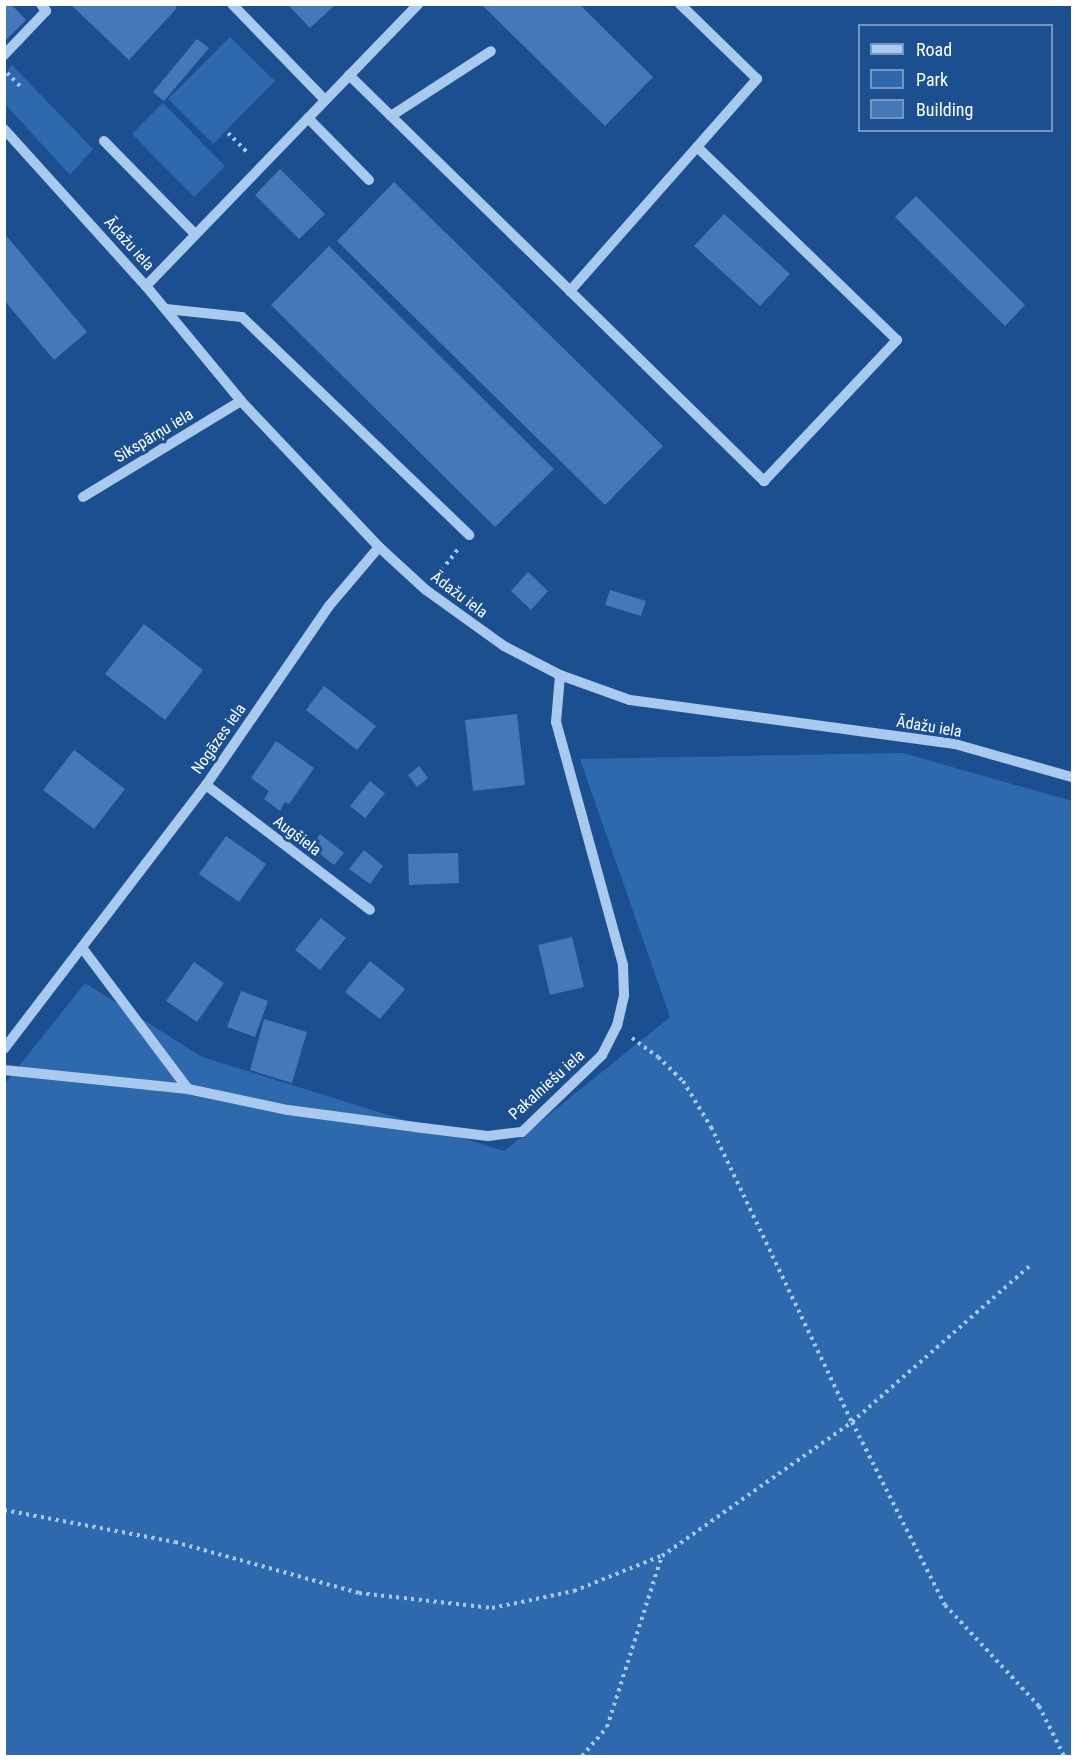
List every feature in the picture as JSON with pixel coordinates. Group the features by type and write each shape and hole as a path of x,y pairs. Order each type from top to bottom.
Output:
{"street":[{"path":"4,55 46,11 41,4"},
{"path":"232,4 325,100"},
{"path":"146,285 418,4"},
{"path":"570,291 757,79 680,4"},
{"path":"391,116 490,51"},
{"path":"349,75 764,481 897,340 697,147"},
{"path":"308,118 369,180"},
{"name":"Ādažu iela","path":"4,129 146,285 241,401 379,547 458,616 504,646 560,675 630,700 955,744 1072,777"},
{"path":"104,141 195,234"},
{"path":"166,309 242,317 469,536"},
{"name":"Sikspārņu iela","path":"83,496 241,401"},
{"name":"Nogāzes iela","path":"4,1049 83,949 206,785 330,606 379,547"},
{"name":"Pakalniešu iela","path":"4,1070 188,1089 288,1110 488,1136 522,1132 602,1055 617,1026 624,995 623,965 556,722 560,675"},
{"name":"Augšiela","path":"206,785 370,910"},
{"path":"83,949 188,1089"}],"path":[{"path":"4,70 22,88"},
{"path":"228,133 261,166"},
{"path":"439,574 469,536"},
{"path":"617,1026 658,1057 683,1082 711,1126 852,1422 945,1605 1039,1706 1064,1756"},
{"path":"4,1510 175,1542 359,1593 492,1608 574,1591 662,1556 852,1422 1031,1265"},
{"path":"582,1756 607,1727 662,1556"}],"green space":[{"path":"230,37 275,81 213,144 168,99"},
{"path":"12,65 93,149 70,175 5,104 5,74"},
{"path":"163,103 225,166 194,197 132,134"},
{"path":"903,753 1072,801 1072,1756 5,1756 4,1085 85,983 202,1057 504,1151 670,1017 580,759"}],"building":[{"path":"4,4 11,4 26,20 4,42"},
{"path":"70,4 174,4 177,8 129,60"},
{"path":"481,4 579,4 653,77 605,126"},
{"path":"288,5 335,5 310,28"},
{"path":"197,39 209,48 164,101 153,92"},
{"path":"280,169 325,214 299,239 255,195"},
{"path":"394,182 663,446 605,505 337,241"},
{"path":"916,196 1025,305 1005,326 895,217"},
{"path":"724,214 790,274 760,306 694,246"},
{"path":"4,233 87,332 54,360 4,300"},
{"path":"329,246 554,469 495,527 271,305"},
{"path":"528,572 548,591 531,610 511,591"},
{"path":"610,590 646,601 641,616 605,605"},
{"path":"144,624 203,670 165,720 105,674"},
{"path":"324,686 376,726 357,750 306,710"},
{"path":"517,714 525,785 473,791 465,720"},
{"path":"276,741 314,768 289,804 285,802 280,811 264,799 269,791 251,778"},
{"path":"74,750 125,789 94,829 43,790"},
{"path":"419,766 428,778 417,787 408,775"},
{"path":"370,781 385,793 365,818 350,806"},
{"path":"320,834 344,853 334,865 311,847"},
{"path":"226,836 266,864 239,902 199,874"},
{"path":"364,850 383,866 370,884 349,869"},
{"path":"458,853 459,883 409,885 408,854"},
{"path":"321,918 346,938 320,970 295,950"},
{"path":"572,937 584,987 550,995 538,945"},
{"path":"370,961 405,989 380,1019 345,992"},
{"path":"194,962 224,983 197,1022 166,1001"},
{"path":"241,991 268,1001 255,1037 227,1027"},
{"path":"264,1019 307,1032 292,1083 250,1070"}]}
